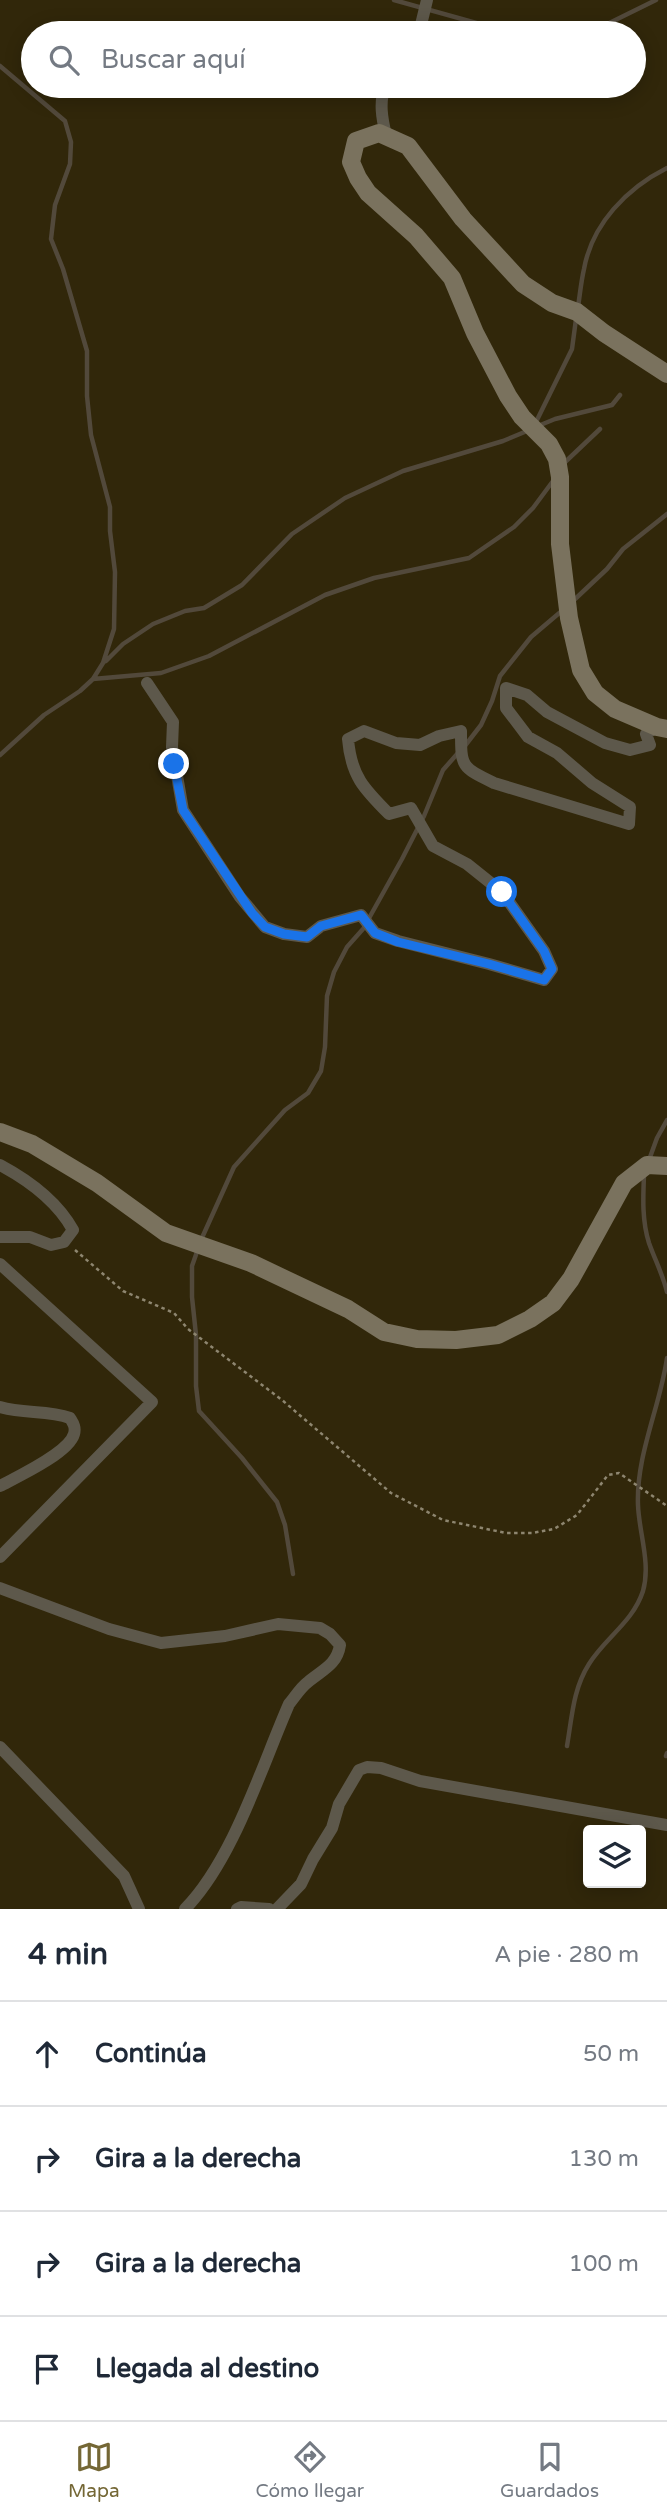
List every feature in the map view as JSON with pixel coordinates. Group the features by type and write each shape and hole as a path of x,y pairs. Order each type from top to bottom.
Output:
{"street":[{"path":"422,21 427,0"},
{"path":"382,98 386,135"},
{"path":"662,728 615,709 595,693 581,670 569,618 560,544 560,477 557,459 549,444 522,417 508,396 475,333 452,278 416,236 368,193 358,178 351,162 356,141 379,133 408,146 463,219 523,284 552,303 577,312 667,374"},
{"path":"147,683 173,722 172,747 183,810 240,897 265,927 284,934 307,937 321,926 361,915 375,933 398,942 544,980 552,969 544,951 502,892 467,864 433,846 411,808 389,814 367,793 350,761 348,739 364,731 396,743 420,746 439,736 461,731 461,760 473,773 494,783 629,824 630,807 592,783 557,753 528,737 506,708 506,688 527,695 547,712 578,730 605,743 630,750 650,746 646,734 662,728"},
{"path":"0,1132 32,1144 97,1183 166,1233 251,1263 348,1309 384,1332 417,1339 456,1340 498,1335 530,1319 553,1303 571,1279 624,1183 647,1165 667,1166"},
{"path":"0,1165 22,1177 64,1214 72,1230 64,1242 51,1245 30,1237 0,1237"},
{"path":"0,1264 152,1402 0,1557"},
{"path":"0,1407 58,1414 70,1418 75,1426 70,1441 54,1455 0,1486"},
{"path":"0,1588 109,1629 161,1643 225,1636 278,1624 320,1628 340,1645 333,1664 306,1684 289,1704 225,1852 210,1880 185,1909"},
{"path":"0,1747 124,1876 139,1909"},
{"path":"277,1909 301,1884 332,1828 339,1804 352,1780 359,1770 367,1767 381,1768 420,1781 667,1825"},
{"path":"237,1909 269,1909"}],"path":[{"path":"64,1242 123,1291 174,1313 188,1329 282,1399 391,1493 443,1520 506,1533 532,1533 554,1529 577,1515 608,1475 619,1473 667,1506"}],"waterway":[{"path":"394,0 469,21"},
{"path":"613,21 656,0"},
{"path":"0,66 21,84"},
{"path":"0,755 44,715 93,679 103,663 114,629 115,572 110,507 91,435 87,396 87,351 63,269 51,239 55,205 70,164 71,142 65,121 38,98"},
{"path":"578,307 588,253 603,223 625,197 667,168"},
{"path":"535,424 572,349 576,319"},
{"path":"538,426 612,405 620,395"},
{"path":"562,465 600,429"},
{"path":"106,661 123,644 153,624 185,611 204,608 242,585 292,534 345,498 403,471 503,441 527,431"},
{"path":"93,679 161,673 209,656 325,595 374,578 469,558 514,527 533,508 553,481"},
{"path":"573,601 607,569 623,549 667,514"},
{"path":"464,747 481,725 500,676 531,637 564,609"},
{"path":"201,1240 234,1167 285,1110 308,1093 321,1071 327,996 334,972 347,947 363,929 402,859 443,770 458,753"},
{"path":"649,1160 667,1120"},
{"path":"644,1175 645,1226 667,1292"},
{"path":"198,1249 192,1266 192,1297 199,1411 277,1502 285,1525 293,1574"},
{"path":"567,1746 574,1704 584,1674 596,1655 633,1612 643,1591 646,1570 638,1486 644,1449 667,1358"}],"route":[{"path":"174,764 183,810 240,897 265,927 284,934 307,937 321,926 361,915 375,933 398,942 544,980 552,969 544,951 502,892"}]}
